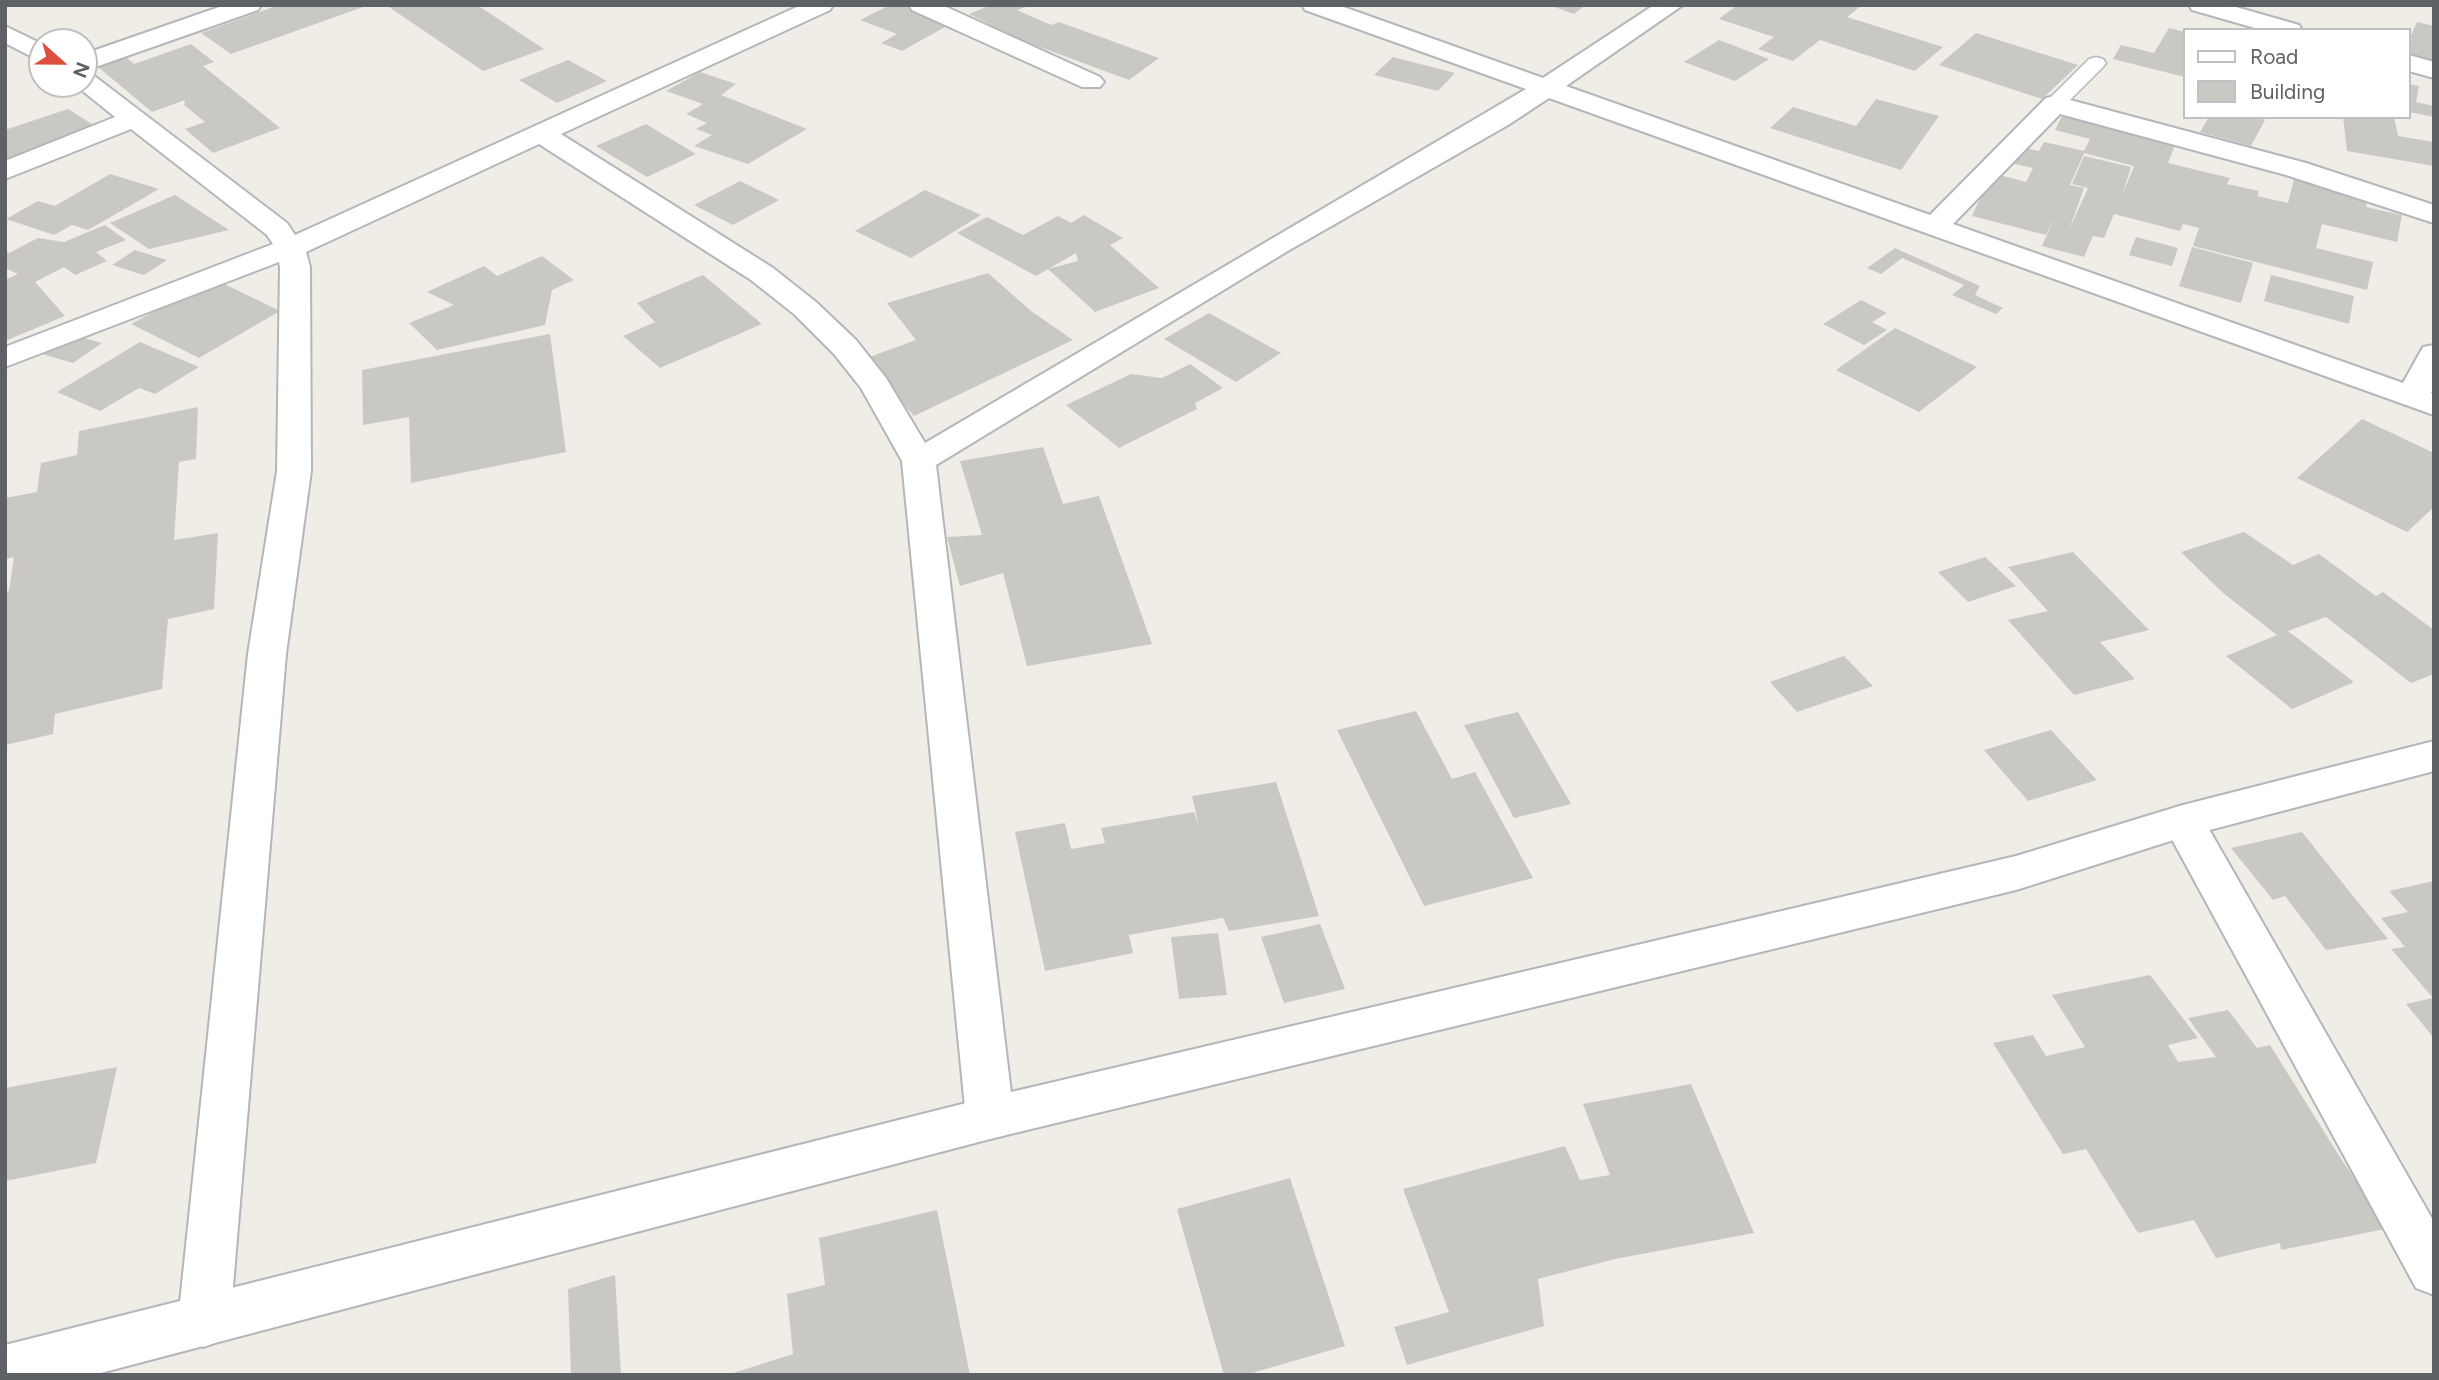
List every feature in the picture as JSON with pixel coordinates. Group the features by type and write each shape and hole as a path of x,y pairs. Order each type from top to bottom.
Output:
{"street":[{"path":"98,58 249,5"},
{"path":"5,358 290,247 821,5"},
{"path":"921,5 1091,82"},
{"path":"1314,5 2423,402 2434,354"},
{"path":"919,461 1548,88 1671,5"},
{"path":"2201,5 2283,28"},
{"path":"5,33 28,46"},
{"path":"2411,64 2434,70"},
{"path":"98,90 277,229 290,247 295,267 294,471 268,654 204,1322"},
{"path":"1935,226 2055,104 2296,169 2434,214"},
{"path":"5,170 135,118"},
{"path":"539,132 762,274 805,308 845,347 875,385 919,461 990,1118"},
{"path":"5,1371 990,1118 2015,873 2183,821 2434,756"},
{"path":"2183,821 2434,1271"}],"lane":[{"path":"2055,104 2096,63"}],"building":[{"path":"279,5 366,6 231,54 201,33"},
{"path":"386,5 477,5 544,49 483,71"},
{"path":"890,5 906,5 954,22 902,51 881,43 897,34 860,20"},
{"path":"991,5 1021,5 1025,7 1017,10 1051,25 1059,22 1159,58 1129,80 1021,40 969,14"},
{"path":"1549,5 1586,5 1574,14"},
{"path":"1737,5 1862,5 1847,17 1943,47 1915,71 1820,40 1793,61 1758,49 1774,37 1719,19"},
{"path":"2417,22 2434,26 2434,60 2411,54 2411,36"},
{"path":"2169,28 2184,32 2184,77 2113,59 2121,45 2154,53"},
{"path":"1976,33 2078,65 2042,99 1939,65"},
{"path":"1719,40 1769,59 1735,81 1684,62"},
{"path":"191,44 214,62 203,66 280,128 213,153 185,129 205,122 184,105 185,100 152,112 98,67 127,58 134,64"},
{"path":"1393,57 1455,73 1438,91 1374,75"},
{"path":"568,60 607,81 557,103 519,80"},
{"path":"700,72 736,84 721,95 807,129 748,164 694,146 712,135 696,129 707,123 686,114 703,104 666,91"},
{"path":"2411,84 2419,86 2416,102 2434,106 2434,117 2411,112"},
{"path":"1876,99 1939,116 1901,170 1770,128 1793,107 1856,126"},
{"path":"68,109 100,129 5,167 5,130"},
{"path":"2064,112 2176,142 2168,163 2230,178 2227,184 2259,191 2257,196 2288,203 2294,179 2368,197 2366,207 2402,215 2397,242 2322,224 2316,248 2373,262 2367,290 2193,246 2199,228 2183,224 2180,231 2114,214 2104,238 2093,236 2084,257 2042,246 2054,219 2046,235 1972,216 1992,173 2026,182 2033,168 2010,163 2017,146 2039,151 2044,142 2084,151 2090,139 2055,130","holes":["2084,153 2134,166 2122,196 2131,167 2084,156 2072,184 2088,188 2069,230 2084,188 2070,185"]},
{"path":"2208,119 2265,120 2251,146 2200,132"},
{"path":"2343,119 2394,119 2398,136 2434,142 2434,166 2347,151"},
{"path":"646,124 696,154 647,177 596,146"},
{"path":"110,174 159,189 88,230 72,225 54,235 6,219 38,201 55,206"},
{"path":"740,181 779,200 733,225 694,205"},
{"path":"925,190 981,215 911,258 855,231"},
{"path":"175,195 229,230 149,249 110,223"},
{"path":"1084,215 1123,238 1110,245 1159,288 1095,312 1048,269 1036,276 957,233 987,217 1023,235 1058,216 1071,223","holes":["1076,253 1078,261 1048,269"]},
{"path":"105,225 126,240 96,252 107,261 75,275 64,267 35,282 65,316 5,341 5,280 18,274 5,268 5,251 9,253 38,238 64,242"},
{"path":"2136,237 2178,248 2172,266 2129,255"},
{"path":"2192,247 2253,263 2241,303 2179,286"},
{"path":"1895,248 1980,286 1975,295 2003,308 1996,314 1952,295 1964,285 1902,258 1881,274 1867,268"},
{"path":"135,250 167,260 144,275 112,265"},
{"path":"542,256 574,280 552,290 545,325 437,350 409,323 454,305 427,292 484,266 497,276"},
{"path":"988,273 1031,311 1073,340 914,416 864,359 916,340 887,303"},
{"path":"703,275 762,324 660,368 623,336 655,322 637,303"},
{"path":"2271,275 2354,296 2349,324 2264,301"},
{"path":"214,279 280,311 199,358 131,324"},
{"path":"1861,300 1887,313 1872,322 1887,330 1864,345 1823,324"},
{"path":"1209,313 1281,353 1236,382 1164,339"},
{"path":"1895,328 1977,367 1919,412 1836,370"},
{"path":"550,334 566,452 411,483 409,417 363,425 362,370"},
{"path":"80,337 102,343 73,363 42,354"},
{"path":"140,342 199,367 155,394 139,388 100,411 57,392"},
{"path":"1190,364 1223,388 1195,403 1197,409 1119,448 1066,405 1131,374 1162,378"},
{"path":"198,407 196,459 179,462 174,540 218,533 214,609 168,619 162,689 55,714 53,734 5,745 5,592 9,591 14,557 5,559 5,498 37,492 41,463 77,455 79,431"},
{"path":"2362,419 2434,453 2434,507 2407,532 2297,478"},
{"path":"1043,447 1063,504 1099,496 1152,644 1027,666 1003,573 960,586 947,537 982,535 960,461"},
{"path":"2244,532 2293,565 2319,554 2376,596 2383,592 2434,630 2434,674 2411,683 2326,617 2288,631 2354,682 2292,709 2226,656 2277,635 2223,593 2181,552"},
{"path":"2073,552 2149,630 2100,642 2135,679 2074,695 2008,620 2048,611 2008,567"},
{"path":"1985,557 2016,586 1968,602 1938,572"},
{"path":"1844,656 1873,686 1797,712 1770,682"},
{"path":"1416,711 1452,779 1475,772 1533,878 1424,906 1337,730"},
{"path":"1518,712 1571,804 1514,818 1464,725"},
{"path":"2051,730 2097,780 2028,801 1984,750"},
{"path":"1276,782 1319,916 1229,931 1223,918 1129,935 1133,953 1045,971 1015,832 1065,823 1071,849 1105,843 1101,828 1194,812 1199,827 1192,796"},
{"path":"2302,832 2388,939 2326,950 2285,896 2273,900 2231,848"},
{"path":"2434,881 2434,1038 2406,1004 2433,998 2391,949 2405,947 2381,918 2408,912 2389,891"},
{"path":"1320,924 1345,989 1284,1003 1261,937"},
{"path":"1218,933 1227,995 1179,999 1171,937"},
{"path":"2150,975 2198,1038 2168,1045 2178,1062 2216,1057 2188,1018 2228,1010 2257,1048 2270,1045 2343,1162 2390,1228 2281,1250 2280,1243 2216,1258 2194,1220 2138,1233 2086,1149 2063,1154 1993,1043 2033,1035 2046,1056 2085,1047 2052,995"},
{"path":"117,1067 96,1163 5,1181 5,1088"},
{"path":"1691,1084 1754,1233 1615,1259 1538,1279 1544,1326 1407,1365 1394,1327 1449,1312 1403,1189 1565,1146 1580,1180 1610,1175 1583,1104"},
{"path":"1290,1178 1345,1346 1245,1375 1224,1375 1177,1209"},
{"path":"937,1210 970,1375 727,1375 793,1354 787,1294 825,1285 819,1238"},
{"path":"615,1275 621,1375 571,1375 568,1289"}]}
